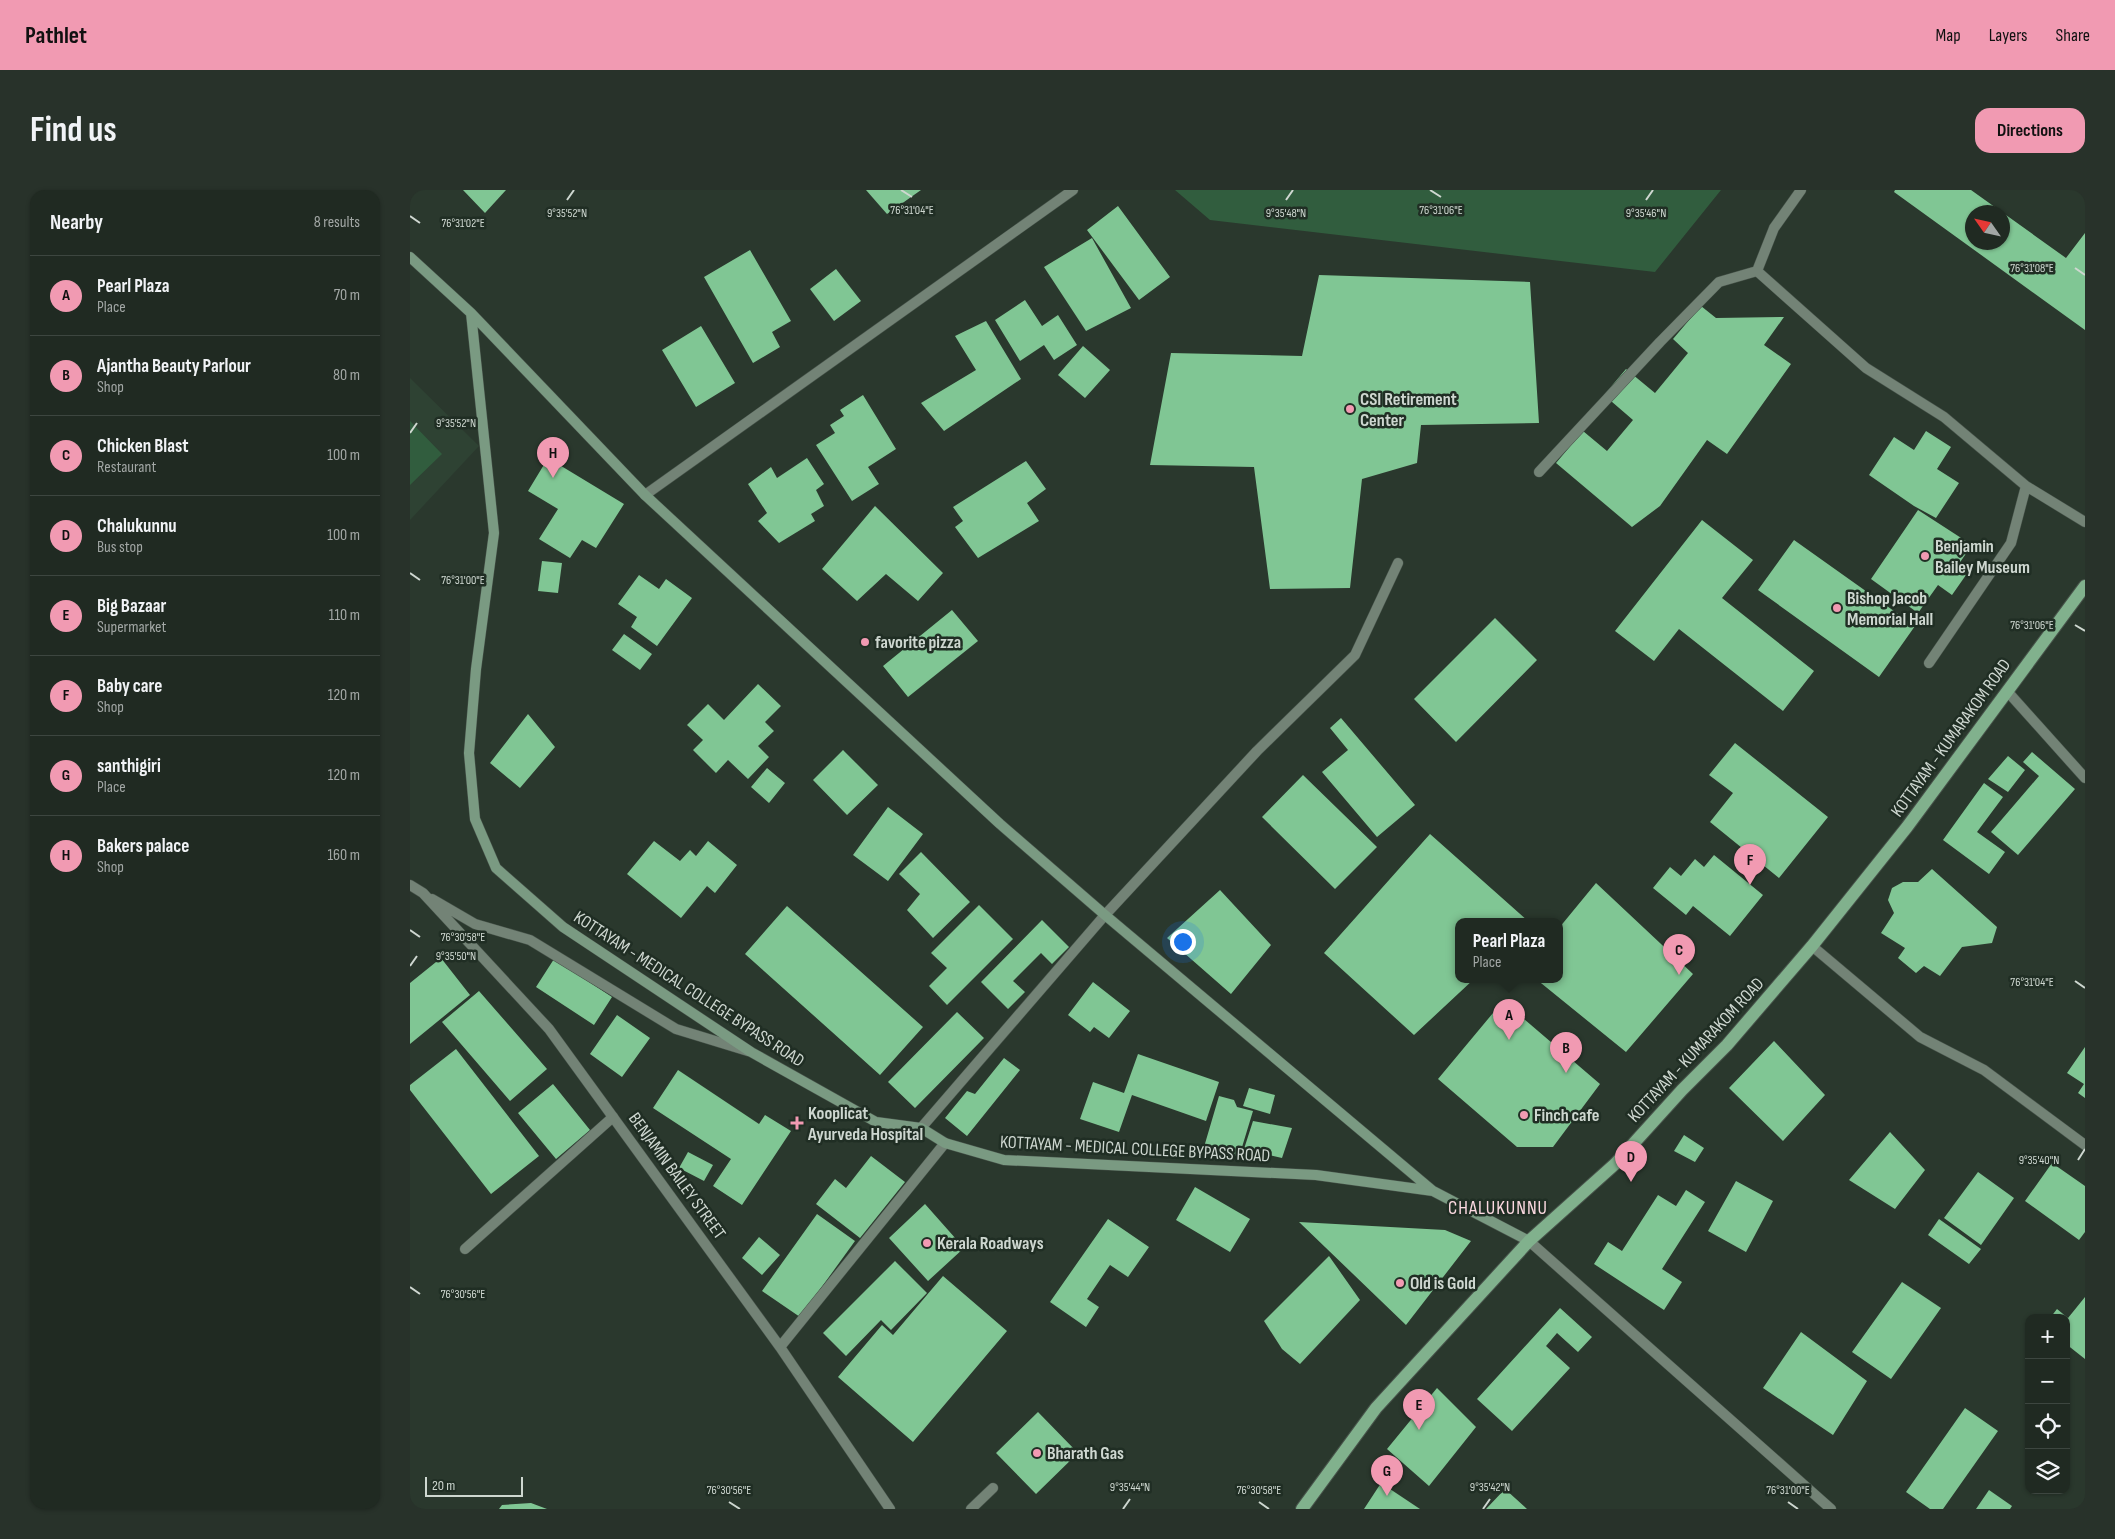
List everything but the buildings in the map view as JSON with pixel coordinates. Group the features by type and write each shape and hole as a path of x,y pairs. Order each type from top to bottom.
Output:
{"main road":[{"path":"410,257 471,313 645,495 993,817 1104,915 1433,1191"},
{"name":"KOTTAYAM - MEDICAL COLLEGE BYPASS ROAD","path":"471,313 494,533 476,669 469,753 475,819 496,868 563,927 751,1052 876,1122 921,1128 945,1143 1004,1160 1316,1175 1433,1191 1529,1240"},
{"name":"KOTTAYAM - KUMARAKOM ROAD","path":"1302,1509 1376,1408 1529,1240 1615,1164 1682,1090 1728,1045 1812,946 1907,827 2083,590"}],"street":[{"path":"645,495 1072,190"},
{"path":"1757,272 1774,228 1801,190"},
{"path":"1539,472 1660,342 1719,282 1757,272"},
{"path":"1757,272 1866,368 1944,417 2026,486 2085,522"},
{"path":"1929,663 2011,543 2026,486"},
{"path":"921,1128 1104,915 1257,751 1355,655 1398,564"},
{"path":"2007,692 2085,778"},
{"name":"BENJAMIN BAILEY STREET","path":"410,884 423,894 549,1029 780,1347 890,1509"},
{"path":"423,894 475,924 530,940 676,1029 751,1052"},
{"path":"1812,946 1920,1037 1984,1070 2085,1145"},
{"path":"464,1248 613,1117"},
{"path":"780,1347 945,1143"},
{"path":"1529,1240 1831,1509"},
{"path":"971,1509 993,1488"}],"shaded area":[{"path":"410,378 479,446 410,520"}],"green space":[{"path":"1175,190 1721,190 1655,272 1210,220"},
{"path":"410,421 442,454 410,485"}],"place":[{"name":"CSI Retirement Center","path":"1350,409"},
{"name":"Bakers palace","path":"553,478"},
{"name":"Benjamin Bailey Museum","path":"1925,556"},
{"name":"Bishop Jacob Memorial Hall","path":"1837,608"},
{"name":"favorite pizza","path":"865,642"},
{"name":"Baby care","path":"1750,885"},
{"name":"Chicken Blast","path":"1679,975"},
{"name":"Pearl Plaza","path":"1509,1040"},
{"name":"Ajantha Beauty Parlour","path":"1566,1073"},
{"name":"Finch cafe","path":"1524,1115"},
{"name":"Kooplicat Ayurveda Hospital","path":"797,1123"},
{"name":"Chalukunnu","path":"1631,1182"},
{"name":"Kerala Roadways","path":"927,1243"},
{"name":"Old is Gold","path":"1400,1283"},
{"name":"Big Bazaar","path":"1419,1430"},
{"name":"Bharath Gas","path":"1037,1453"},
{"name":"santhigiri","path":"1387,1496"}],"district":[{"name":"CHALUKUNNU","path":"1498,1208"}]}
